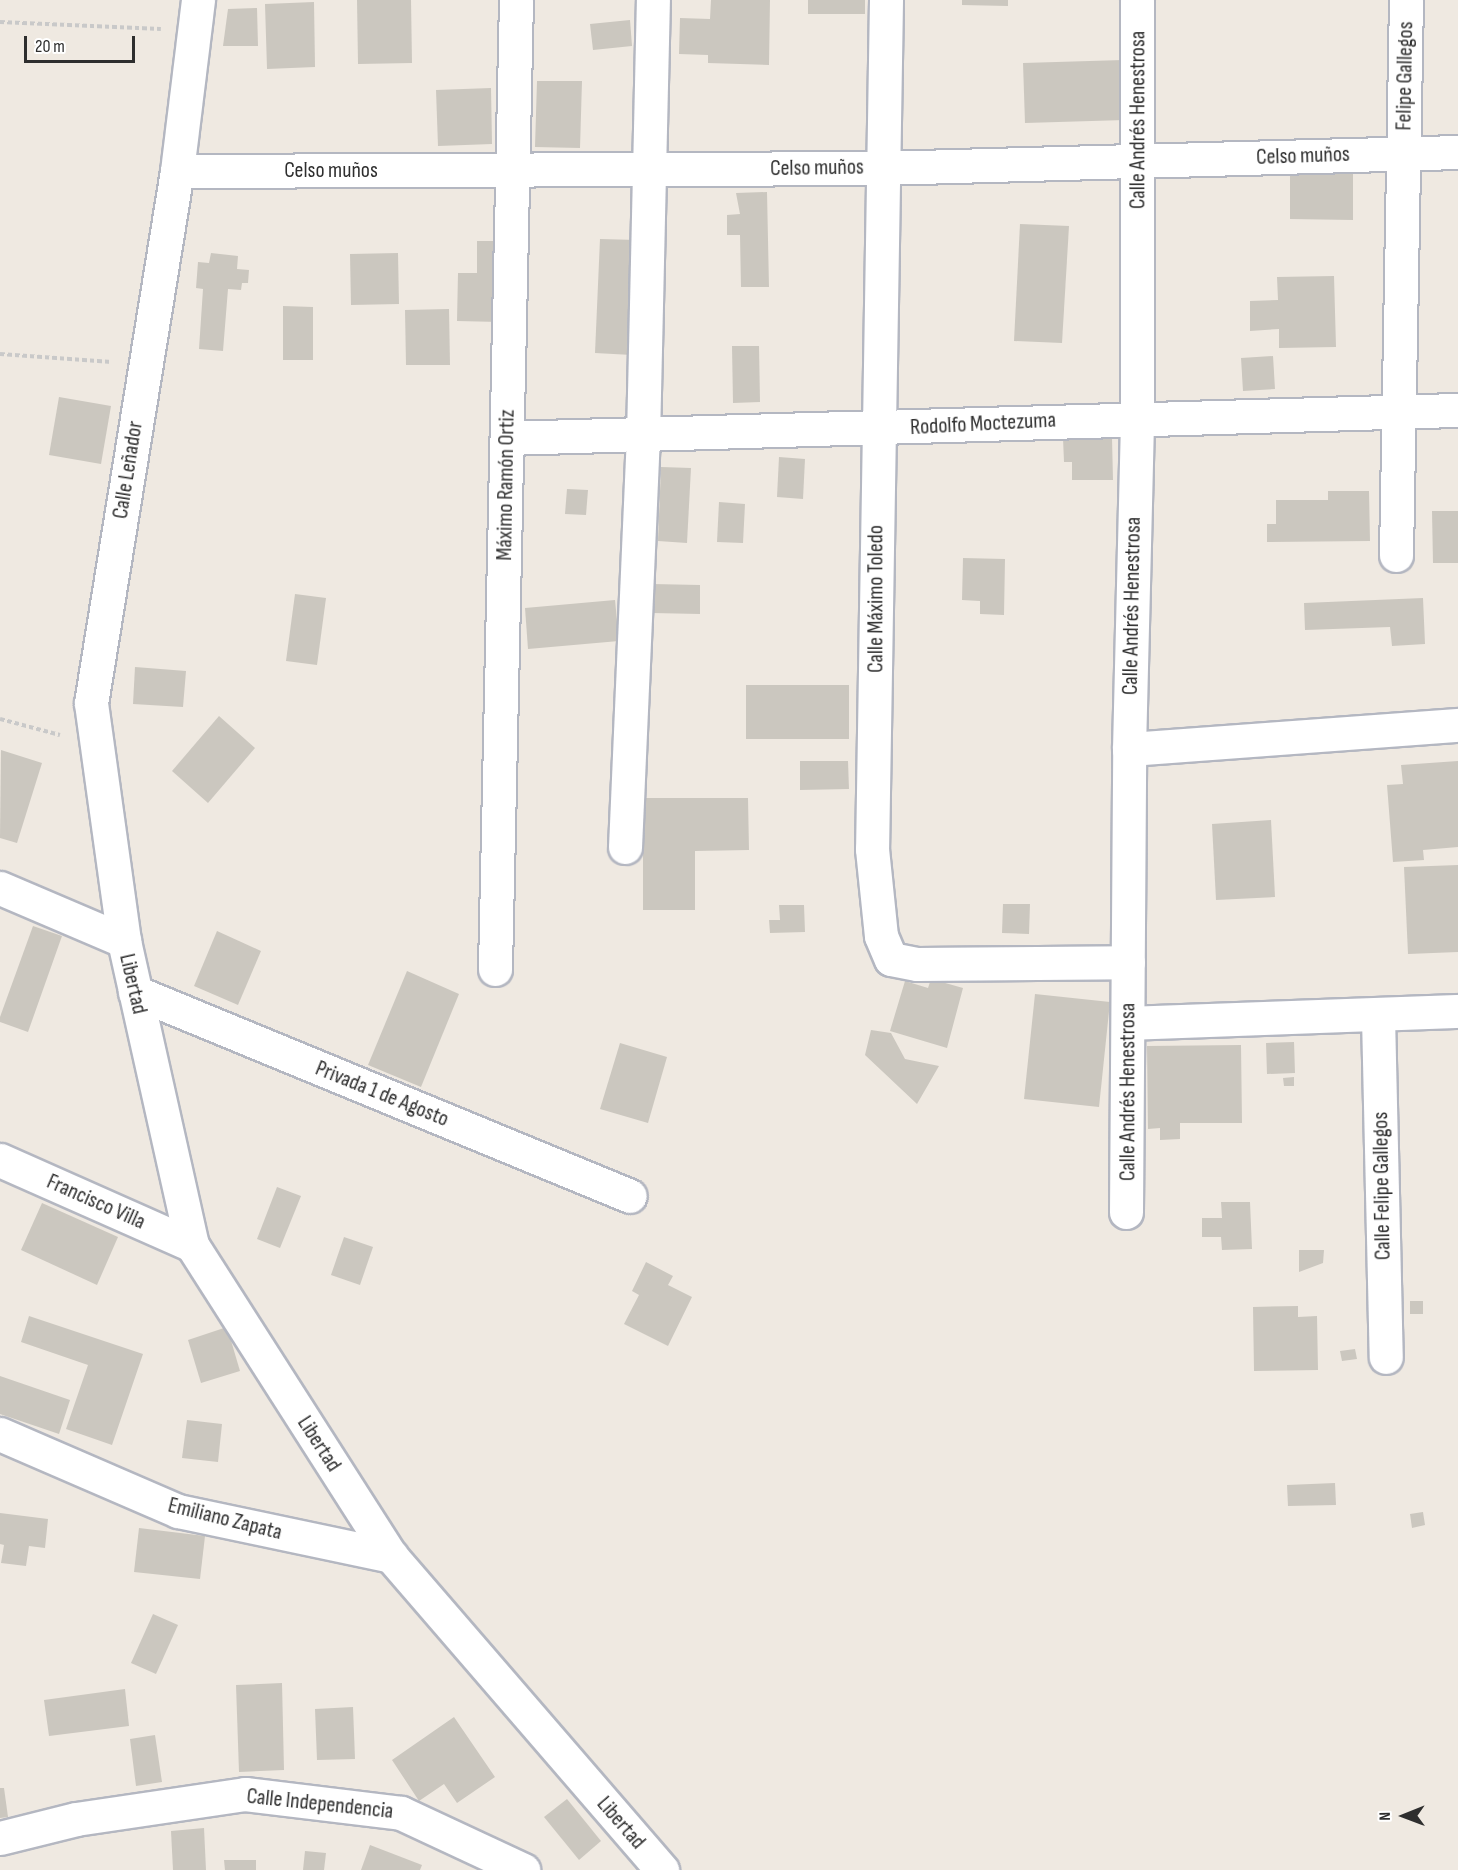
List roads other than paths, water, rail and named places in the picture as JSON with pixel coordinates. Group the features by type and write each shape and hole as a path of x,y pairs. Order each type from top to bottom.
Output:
{"street":[{"name":"Máximo Ramón Ortiz","path":"495,969 516,0"},
{"path":"625,847 643,437 653,0"},
{"name":"Calle Máximo Toledo","path":"886,0 877,428 872,849 881,936 891,959 917,964 1128,962"},
{"name":"Calle Andrés Henestrosa","path":"1126,1212 1129,749 1137,417 1137,0"},
{"name":"Felipe Gallegos","path":"1396,555 1396,414 1406,0"},
{"name":"Calle Leñador","path":"124,941 91,703 177,171 196,15"},
{"name":"Celso muños","path":"177,171 882,168 1458,152"},
{"name":"Rodolfo Moctezuma","path":"507,438 643,437 1137,417 1396,414 1458,410"},
{"path":"1129,749 1458,725"},
{"path":"0,888 124,941"},
{"name":"Libertad","path":"124,941 192,1245 390,1556 662,1870"},
{"name":"Privada 1 de Agosto","path":"135,992 630,1196"},
{"path":"1129,1023 1378,1016 1458,1011"},
{"name":"Calle Felipe Gallegos","path":"1378,1016 1386,1356"},
{"name":"Francisco Villa","path":"0,1160 192,1245"},
{"name":"Emiliano Zapata","path":"0,1434 178,1511 390,1556"},
{"name":"Calle Independencia","path":"0,1838 76,1818 245,1794 401,1813 523,1870"}]}
